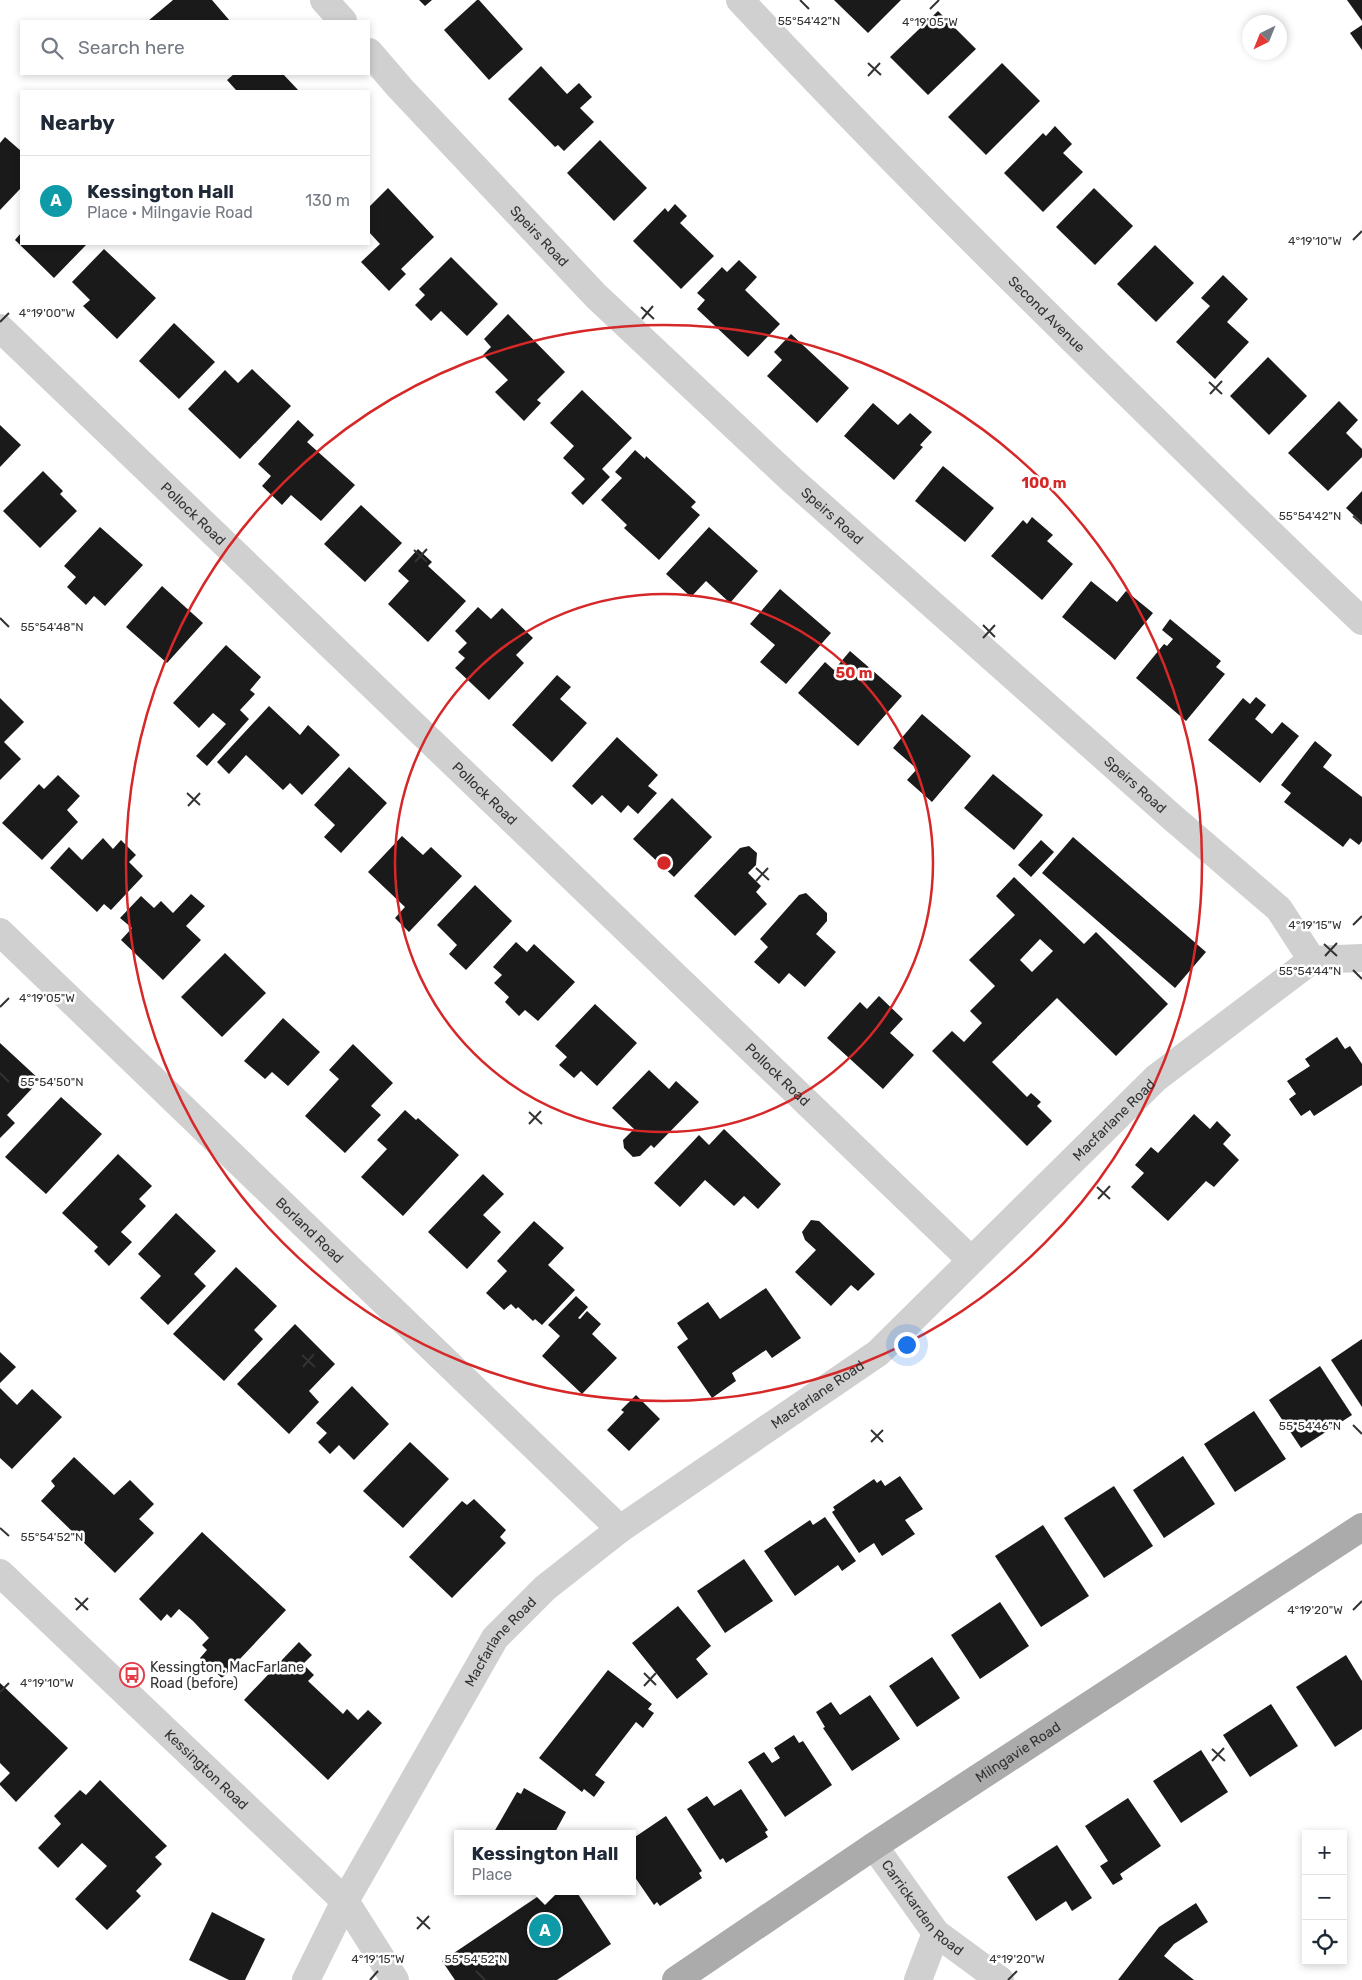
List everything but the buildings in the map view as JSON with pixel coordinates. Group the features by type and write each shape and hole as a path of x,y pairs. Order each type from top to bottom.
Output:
{"main road":[{"name":"Milngavie Road","path":"676,1980 874,1846 1362,1526"}],"street":[{"path":"324,0 341,20"},
{"name":"Second Avenue","path":"740,0 839,106 987,256 1300,562 1362,620"},
{"name":"Speirs Road","path":"370,53 400,88 596,296 792,480 1279,909 1312,960"},
{"name":"Pollock Road","path":"0,328 970,1260"},
{"name":"Borland Road","path":"0,932 620,1529"},
{"path":"1312,960 1362,958"},
{"name":"Macfarlane Road","path":"306,1980 345,1902 494,1638 545,1588 620,1529 878,1353 1156,1078 1312,960"},
{"name":"Kessington Road","path":"0,1573 345,1902 395,1980"},
{"name":"Carrickarden Road","path":"874,1846 936,1933 1000,1980"},
{"path":"918,1980 936,1933"}],"place":[{"name":"Kessington, MacFarlane Road (before)","path":"132,1675"},
{"name":"Kessington Hall","path":"545,1930"}]}
